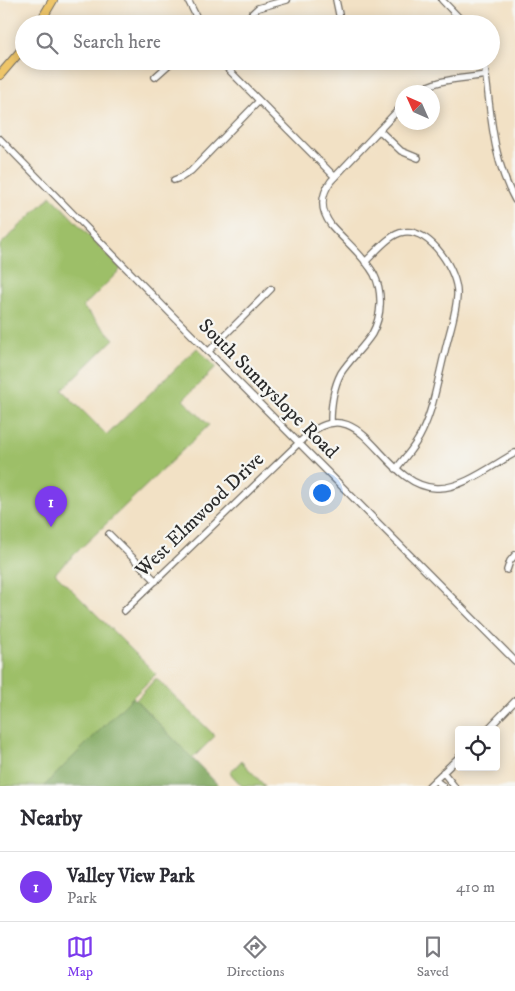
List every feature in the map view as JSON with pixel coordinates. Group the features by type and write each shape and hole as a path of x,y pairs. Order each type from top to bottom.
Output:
{"main road":[{"path":"44,15 53,0"},
{"path":"0,75 15,58"}],"street":[{"path":"188,0 196,15"},
{"path":"251,15 258,8 272,2 287,0"},
{"path":"336,0 339,15"},
{"path":"442,0 457,15"},
{"path":"155,77 163,70"},
{"path":"229,70 335,177"},
{"path":"485,70 496,149 501,168 515,200"},
{"path":"431,85 440,81 486,76"},
{"path":"174,180 191,170 259,101"},
{"path":"395,113 335,177 326,188 323,196 323,211 331,225 365,262 374,274 380,289 380,311 373,333 346,366 337,381 332,401 331,422 343,423 355,428 396,469 408,479 420,485 442,488 469,479 515,453"},
{"path":"379,130 401,151 418,158"},
{"name":"South Sunnyslope Road","path":"0,139 208,352 515,661"},
{"path":"365,262 397,234 410,232 420,235 427,240 444,258 452,270 457,289 455,308 430,413 416,443 396,469"},
{"path":"208,352 271,289"},
{"name":"West Elmwood Drive","path":"124,611 299,443 318,426 331,422"},
{"path":"109,534 156,581"},
{"path":"507,570 510,561 515,555"},
{"path":"491,726 515,701"},
{"path":"429,786 455,761"},
{"path":"443,772 454,786"},
{"path":"435,780 443,786"}],"green space":[{"path":"51,196 121,269 83,307 114,339 62,390 107,435 197,348 216,367 183,400 209,425 55,573 156,674 44,786 0,786 0,245"},
{"path":"156,678 215,736 192,759 136,700"},
{"path":"133,697 219,786 44,786"},
{"path":"241,761 265,786 242,786 230,773"}],"place":[{"name":"Valley View Park","path":"51,527"}]}
